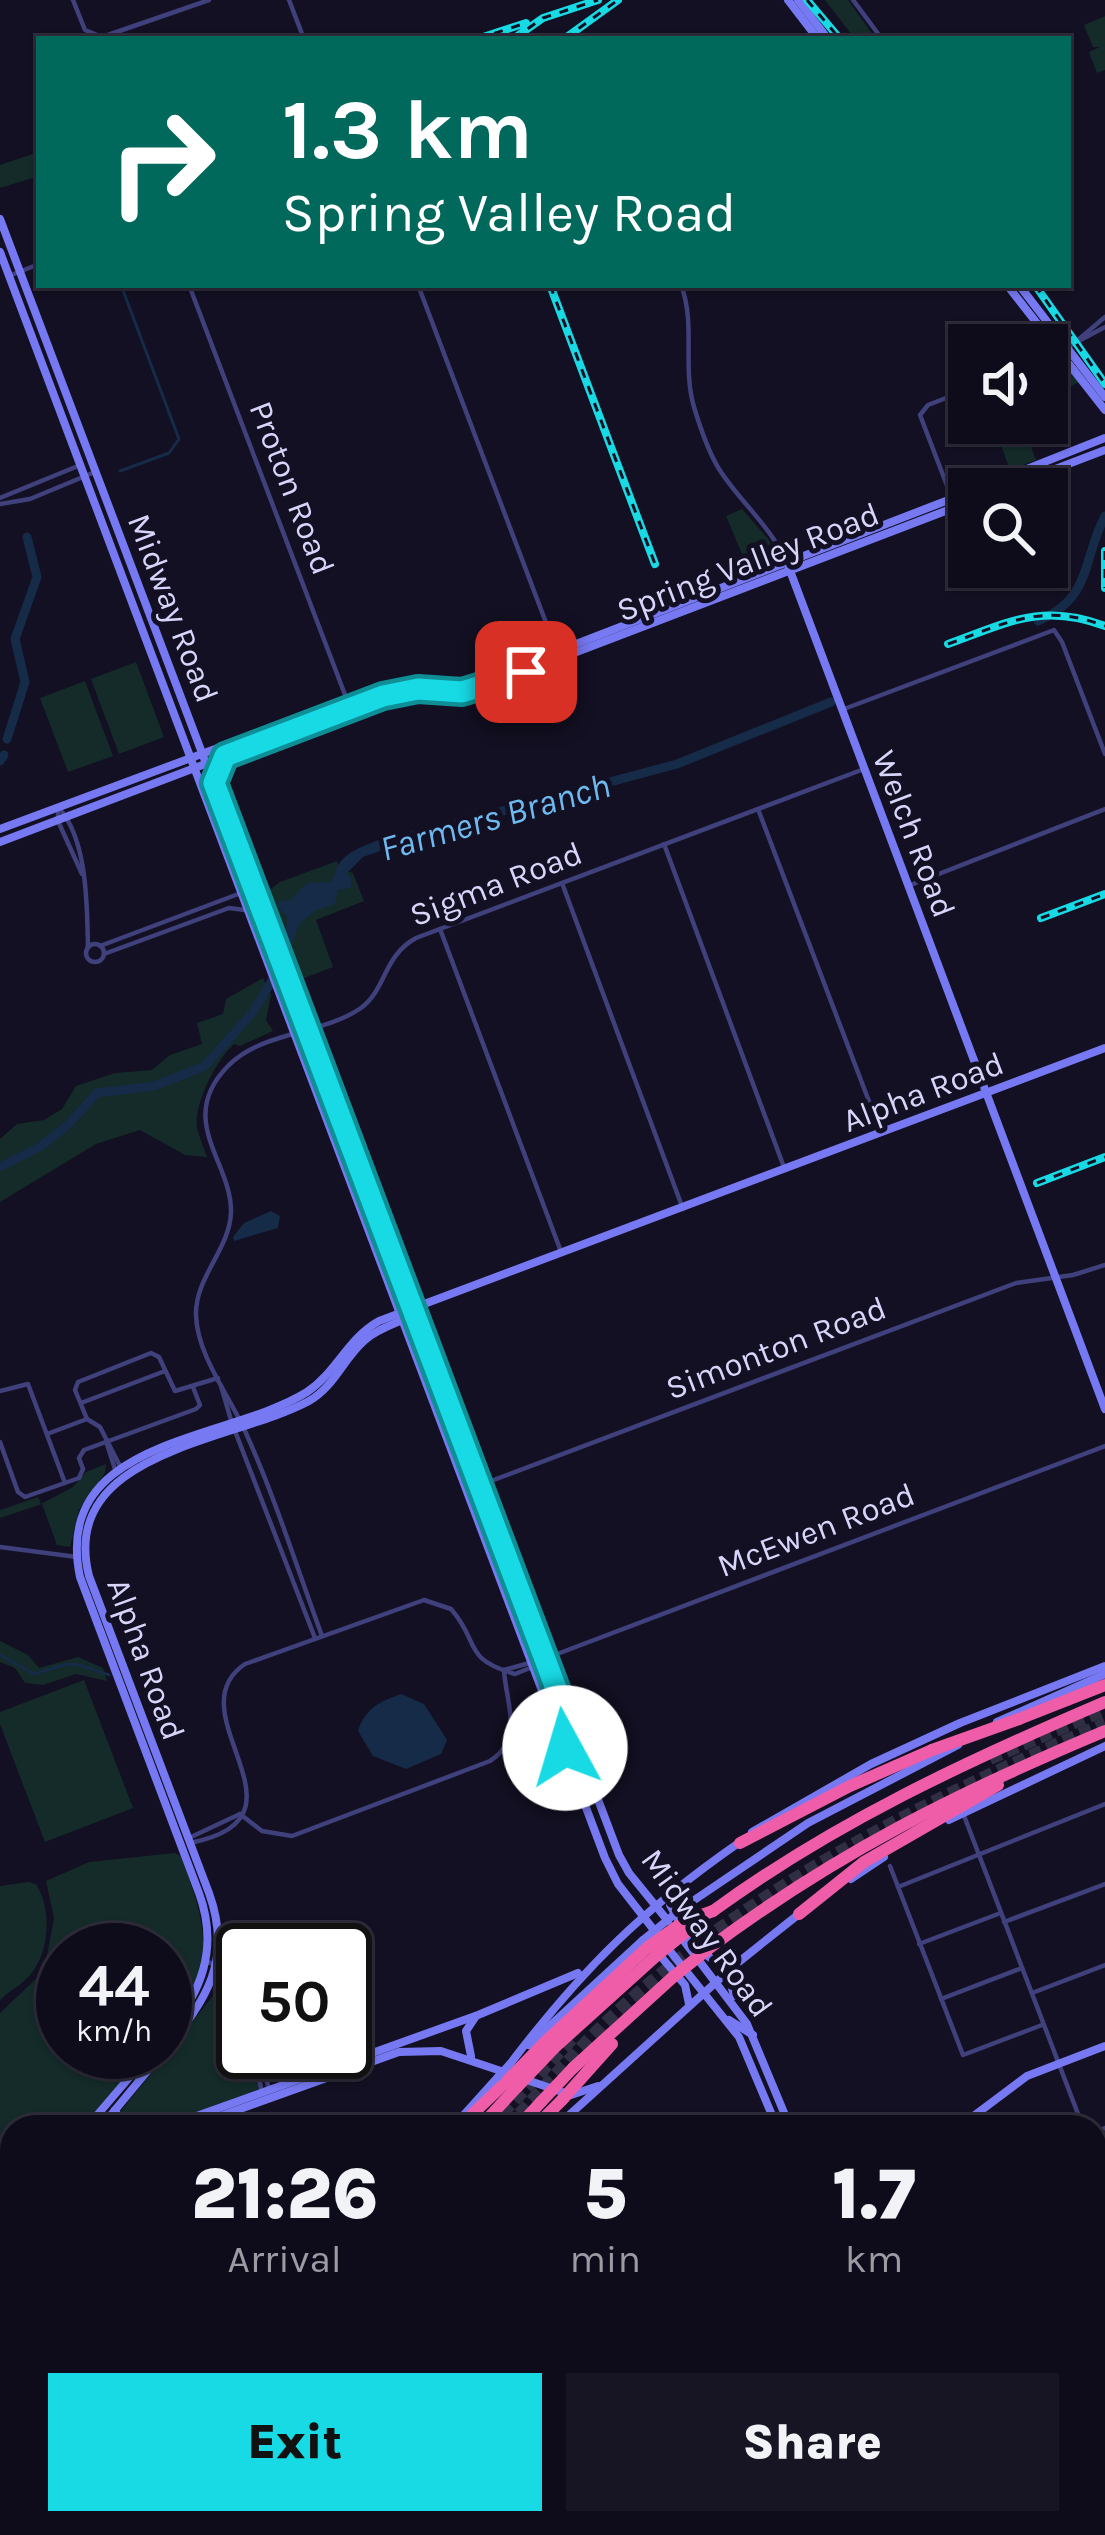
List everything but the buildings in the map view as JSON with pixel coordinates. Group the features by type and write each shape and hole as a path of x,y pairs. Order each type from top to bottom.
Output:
{"highway":[{"path":"740,1843 932,1750 1105,1685"},
{"path":"468,2115 649,1948 785,1860 898,1795 1105,1702"},
{"path":"529,2115 673,1977 851,1851 938,1804 1105,1731"},
{"path":"799,1914 863,1862 999,1785 1014,1770"},
{"path":"548,2115 656,1993"},
{"path":"486,2115 508,2076"}],"main road":[{"path":"788,0 816,36"},
{"path":"798,0 826,36"},
{"name":"Midway Road","path":"0,219 623,1864 738,2009 785,2115"},
{"name":"Midway Road","path":"0,252 4,278 81,465 610,1870 728,2019 752,2059 772,2115"},
{"path":"1010,288 1041,324"},
{"path":"1021,288 1045,324"},
{"path":"1068,356 1105,397"},
{"path":"1068,358 1105,410"},
{"path":"57,404 68,399"},
{"name":"Spring Valley Road","path":"1039,468 1105,438"},
{"name":"Spring Valley Road","path":"1048,468 1105,450"},
{"name":"Spring Valley Road","path":"0,829 410,680 470,683 558,655 948,505"},
{"name":"Welch Road","path":"788,566 1105,1409"},
{"name":"Spring Valley Road","path":"205,758 225,756 348,704"},
{"path":"214,783 225,756"},
{"name":"Spring Valley Road","path":"0,842 193,762"},
{"path":"242,893 254,889"},
{"name":"Alpha Road","path":"186,1842 83,1586 77,1557 90,1500 118,1468 306,1397 363,1331 1105,1048"},
{"path":"352,1191 364,1187"},
{"name":"Alpha Road","path":"192,2000 211,1963 207,1916 186,1842 89,1576 84,1526 102,1497 135,1468 237,1424"},
{"path":"102,1497 121,1472 118,1468"},
{"path":"508,2076 585,1970 655,1904 757,1828 872,1764 979,1715 1105,1670"},
{"path":"508,2076 649,1948 681,1909 744,1864 830,1810 1105,1670"},
{"path":"565,1748 577,1744"},
{"path":"569,2115 688,2006 799,1914 885,1856 963,1813 1105,1746"},
{"path":"598,1835 610,1831"},
{"path":"677,1886 670,1905 676,1917 713,1963 723,1968 735,1965"},
{"path":"621,1935 631,1930 642,1934 685,1985 688,2006"},
{"path":"192,2014 206,1995 211,1963"},
{"path":"735,1965 730,1986 738,2009"},
{"path":"218,2115 585,1970"},
{"path":"688,2006 718,2008"},
{"path":"472,2059 466,2031 478,2015"},
{"path":"728,2019 753,2035"},
{"path":"435,2050 445,2040 442,2027"},
{"path":"974,2115 1018,2081 1105,2045"},
{"path":"375,2053 435,2050 571,2095 604,2083"},
{"path":"106,2115 132,2079"},
{"path":"110,2115 141,2079"},
{"path":"203,2115 267,2094"},
{"path":"767,2101 779,2098"},
{"path":"115,2110 118,2115"}],"street":[{"path":"73,0 85,30 100,36"},
{"path":"105,36 209,0"},
{"path":"289,0 303,36"},
{"path":"853,0 880,36"},
{"path":"4,278 36,265"},
{"name":"Proton Road","path":"190,288 348,704"},
{"path":"419,288 558,655"},
{"name":"Welch Road","path":"682,288 689,314 687,375 699,423 721,471 765,521 788,566"},
{"path":"1077,340 1105,316"},
{"path":"1068,345 1105,327"},
{"path":"948,398 920,411 948,487"},
{"path":"0,501 91,461"},
{"path":"0,501 30,499 95,472"},
{"path":"842,710 1049,630 1058,632 1105,754"},
{"name":"Sigma Road","path":"237,1424 196,1317 197,1293 231,1212 209,1144 207,1108 214,1085 229,1064 361,1008 398,950 440,928 863,769"},
{"path":"58,808 83,876 91,960 229,908 249,912"},
{"path":"758,809 881,1133"},
{"path":"908,886 1105,809"},
{"path":"664,844 785,1170"},
{"path":"562,883 683,1209"},
{"path":"88,949 242,893"},
{"path":"86,927 104,954"},
{"path":"440,928 562,1255"},
{"name":"Simonton Road","path":"467,1490 1016,1283 1105,1264"},
{"path":"118,1468 112,1445 100,1427 87,1419 75,1390 78,1382 155,1354 175,1391 218,1378"},
{"path":"81,1403 164,1371"},
{"path":"0,1391 28,1384 65,1483"},
{"path":"0,1442 18,1492 25,1497 82,1474 79,1459 84,1450 196,1409 200,1405 193,1387"},
{"path":"47,1434 87,1419"},
{"path":"237,1424 281,1524 319,1637"},
{"path":"237,1424 288,1569 319,1637"},
{"name":"McEwen Road","path":"504,1670 532,1664 1105,1446"},
{"path":"262,1500 270,1496"},
{"path":"272,1527 281,1524"},
{"path":"0,1547 77,1557"},
{"path":"288,1569 296,1566"},
{"path":"186,1842 240,1814 249,1786 223,1711 224,1686 245,1664 411,1602 432,1600 457,1615 476,1656 504,1670 512,1732 505,1749 490,1761 292,1836 262,1831 240,1814"},
{"path":"898,1887 1105,1804"},
{"path":"963,1813 1078,2115"},
{"path":"890,1866 963,2055 1044,2025"},
{"path":"1004,1922 1105,1884"},
{"path":"919,1944 1000,1913"},
{"path":"211,1963 216,1964"},
{"path":"1032,1993 1105,1965"},
{"path":"941,1999 1022,1968"},
{"path":"264,2079 267,2094"}],"green space":[{"path":"825,0 848,0 874,36 853,36"},
{"path":"1105,16 1105,70 1097,73 1089,52 1100,47 1093,47 1084,25"},
{"path":"36,153 36,177 0,188 0,165"},
{"path":"1068,368 1079,382 1068,388"},
{"path":"1001,444 1030,444 1036,460 1009,468"},
{"path":"742,509 769,540 775,559 746,572 737,566 744,559 726,516"},
{"path":"136,662 164,737 119,754 91,679"},
{"path":"85,681 113,756 68,772 40,698"},
{"path":"337,861 339,869 353,873 364,901 316,920 333,967 289,984 258,898 280,882"},
{"path":"263,978 271,995 266,1020 273,1031 240,1046 234,1044 214,1071 197,1117 207,1157 185,1155 140,1130 96,1144 0,1202 0,1139 17,1124 44,1120 62,1109 76,1086 115,1073 152,1070 170,1055 202,1044 197,1023 223,1014 226,999"},
{"path":"106,1464 105,1473 79,1510 70,1547 57,1545 42,1504 0,1518 0,1510 38,1497 41,1504 73,1487 86,1472"},
{"path":"0,1641 28,1655 39,1668 78,1657 103,1668 107,1681 76,1674 43,1685 25,1683 15,1668 0,1662"},
{"path":"84,1680 133,1808 45,1842 0,1724 0,1712"},
{"path":"175,1853 181,1856 202,1926 203,1947 194,1987 192,1990 192,1923 53,1923 46,1881 89,1862"},
{"path":"36,1884 46,1918 46,1923 36,1923 36,1967 0,2000 0,1886"},
{"path":"36,1979 36,2079 123,2079 93,2115 0,2115 0,2013"},
{"path":"216,1992 216,2079 258,2079 259,2089 189,2115 122,2115 147,2079 192,2079 192,2022"}],"water":[{"path":"469,820 363,857 346,874 351,888 338,890 335,904 316,910 300,923 283,965 287,917 279,901 291,900 307,883 331,882 339,864 362,847"},
{"path":"271,1211 280,1216 278,1228 234,1241 244,1223"},
{"path":"401,1694 424,1704 447,1740 441,1754 406,1769 373,1756 358,1731 375,1706"}],"waterway":[{"path":"120,471 169,453 179,439 122,288"},
{"name":"Farmers Branch","path":"1038,621 1056,612 1077,589 1105,516"},
{"path":"7,739 25,682 15,639 37,577 27,537"},
{"name":"Farmers Branch","path":"458,823 677,764 831,702"},
{"path":"0,761 4,755"},
{"name":"Farmers Branch","path":"0,1167 40,1147 97,1093 154,1086 205,1066 253,1012 285,959"},
{"path":"0,1655 34,1674 72,1664 109,1675"}],"tunnel":[{"path":"990,1759 1105,1710"},
{"path":"518,2115 617,2011 743,1912 919,1809 1105,1723"},
{"path":"501,2115 576,2035"}],"railway":[{"path":"517,36 543,18 598,0"},
{"path":"568,36 618,0"},
{"path":"807,0 837,36"},
{"path":"486,36 526,23"},
{"path":"551,288 655,564"},
{"path":"1037,288 1105,384"},
{"path":"1105,551 1105,588"},
{"path":"948,644 1025,618 1062,616 1105,626"},
{"path":"1041,918 1105,894"},
{"path":"1037,1183 1105,1157"}],"route":[{"path":"526,672 476,690 412,690 383,696 225,756 214,783 577,1744 565,1748"}]}
